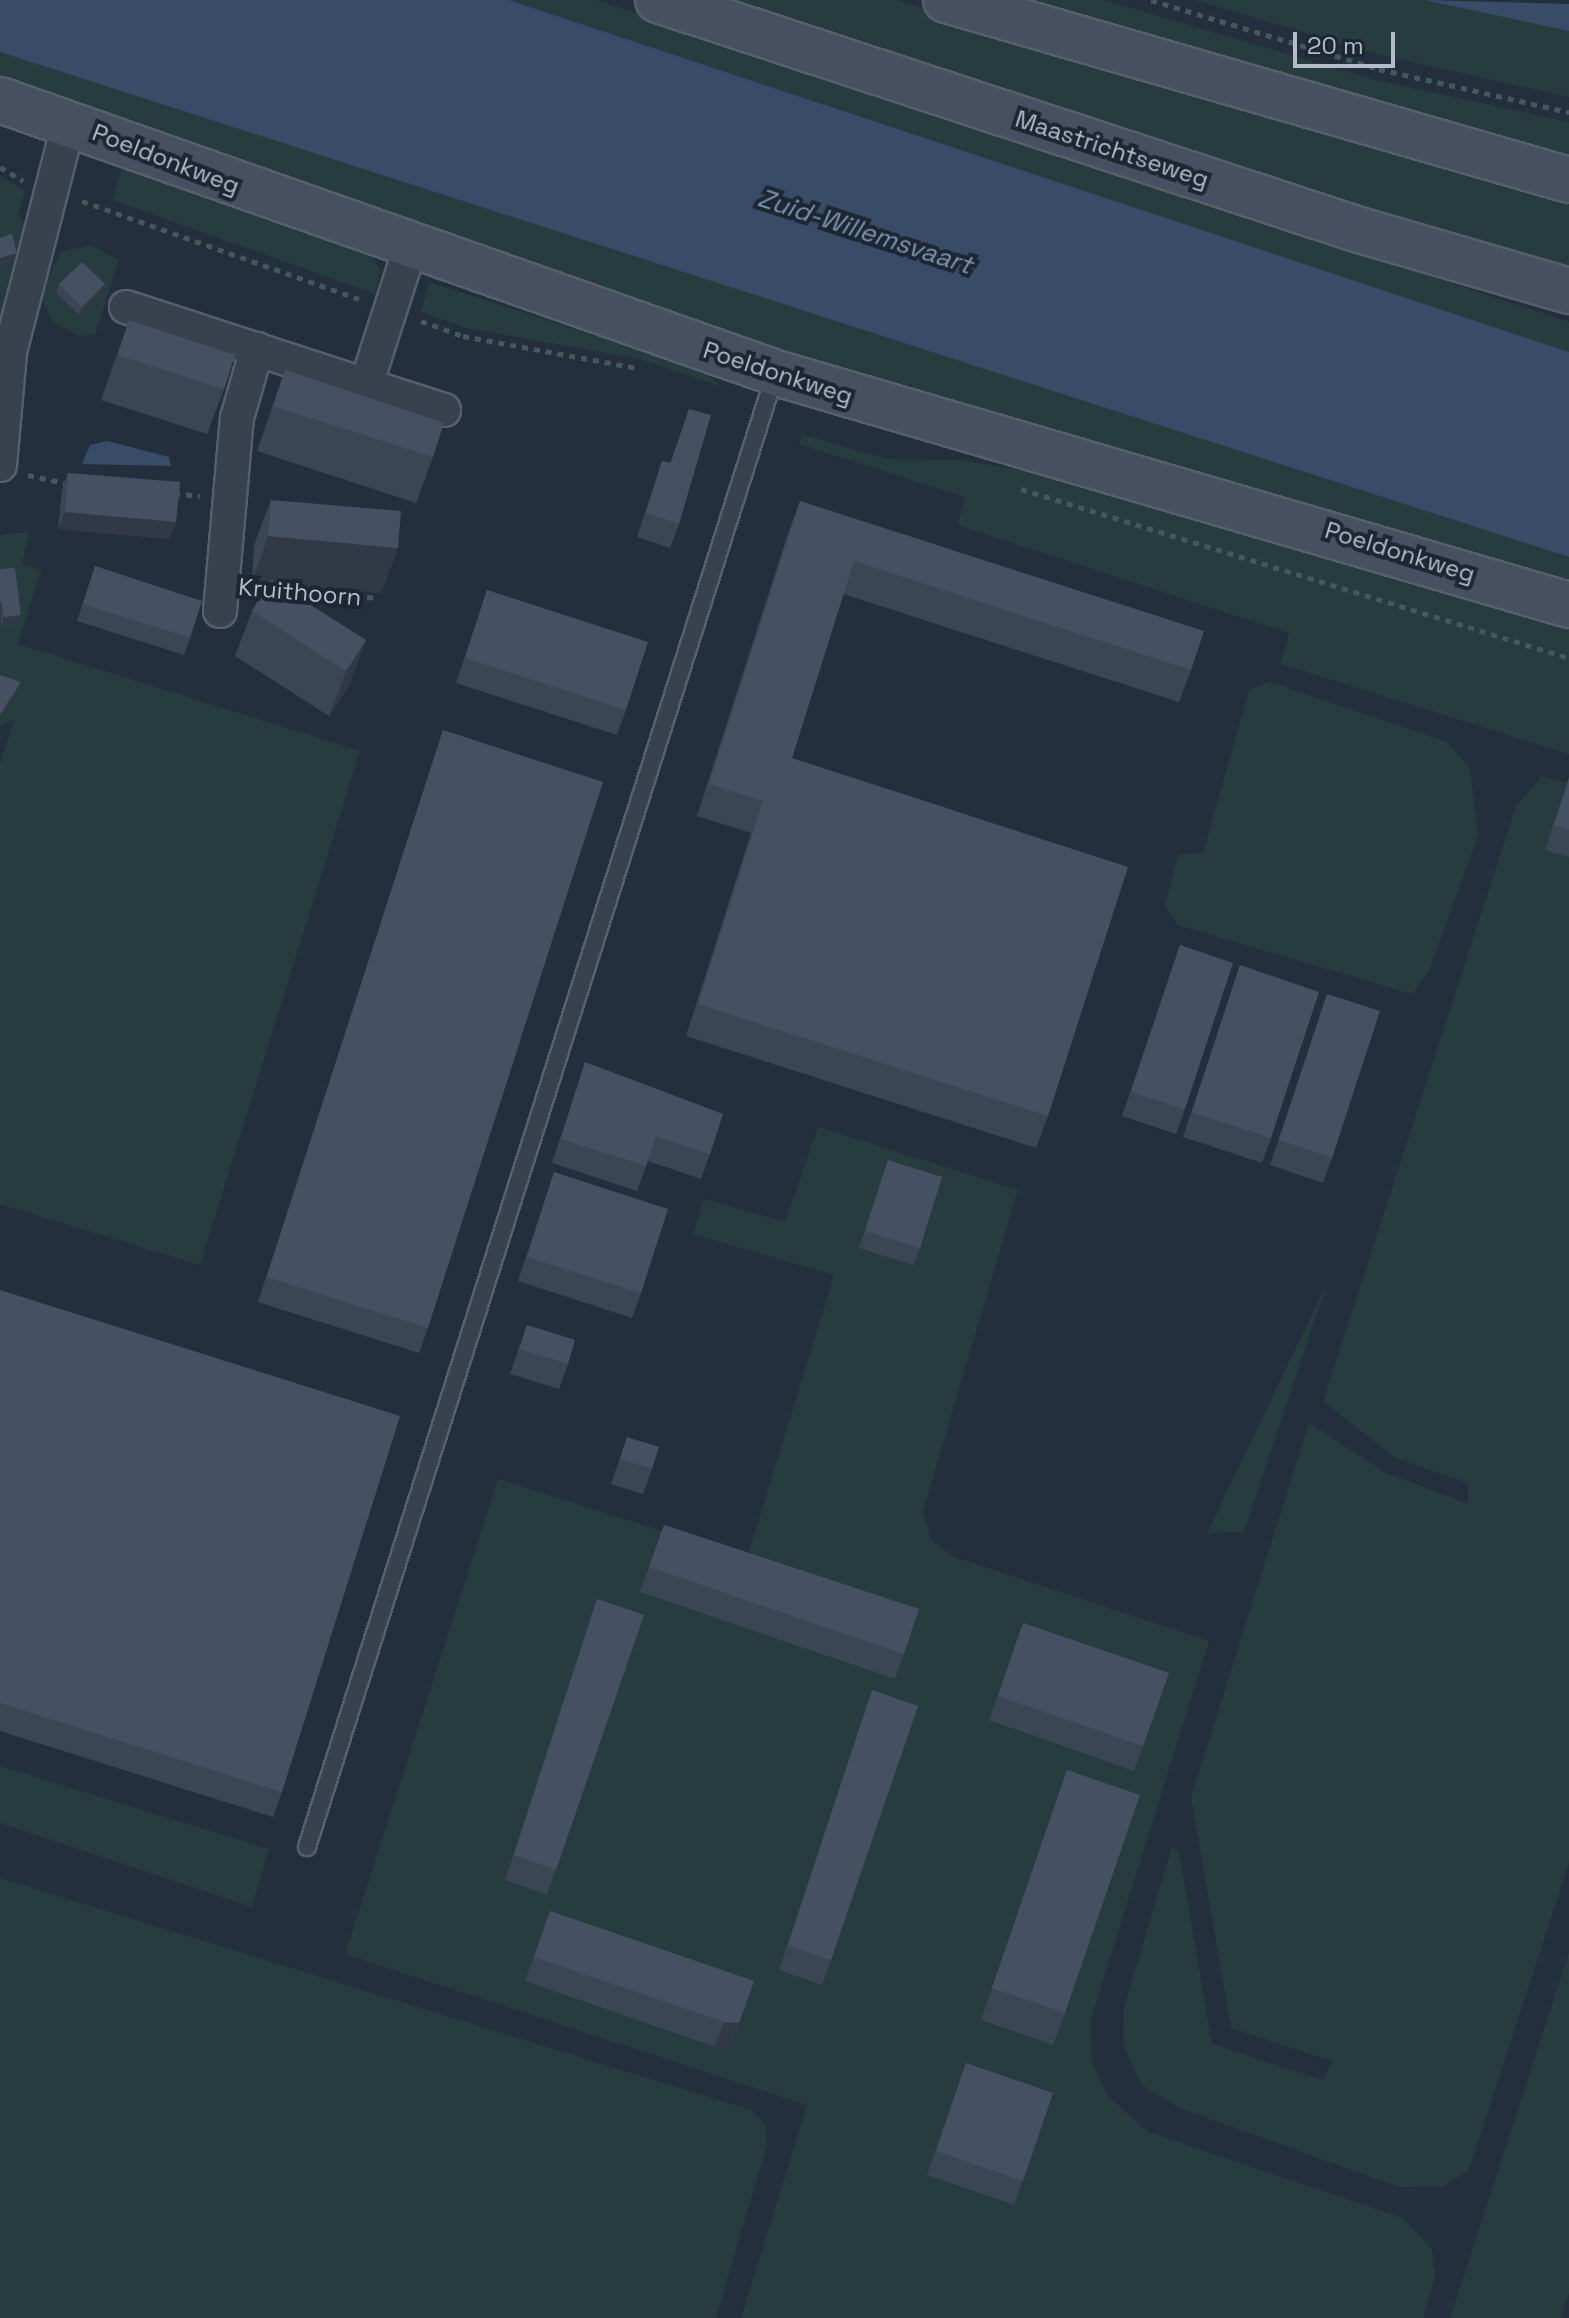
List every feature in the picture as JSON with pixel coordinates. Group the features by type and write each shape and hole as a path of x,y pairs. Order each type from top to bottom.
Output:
{"street":[{"name":"Maastrichtseweg","path":"658,0 1356,229 1569,291"},
{"path":"946,0 1569,180"},
{"name":"Poeldonkweg","path":"0,100 69,122 410,249 776,373 1569,605"},
{"path":"7,468 10,352 69,122"},
{"path":"366,385 410,249"},
{"path":"126,307 444,410"},
{"name":"Kruithoorn","path":"221,598 237,418 257,349"}],"lane":[{"path":"307,1847 776,373"}],"path":[{"path":"1151,0 1379,69 1569,112"},
{"path":"7,468 87,486"},
{"path":"167,493 230,498"},
{"name":"Kruithoorn","path":"221,598 378,598"}],"green space":[{"path":"509,0 596,0 1569,322 1569,352"},
{"path":"735,0 897,0 1569,200 1569,270 1403,227"},
{"path":"1023,0 1104,0 1375,80 1569,122 1569,157"},
{"path":"1195,0 1425,0 1569,31 1569,97 1381,55"},
{"path":"0,52 1569,557 1569,593 921,405 911,383 897,397 0,84"},
{"path":"125,157 371,255 380,271 375,294 113,200"},
{"path":"0,176 25,191 18,215 28,230 12,257 16,272 0,329"},
{"path":"91,245 119,260 95,335 79,336 52,321 40,293 61,252"},
{"path":"429,282 704,371 722,387 640,359 466,328 421,312"},
{"path":"802,434 886,459 960,460 1063,477 1569,627 1569,754 1281,664 1289,633 958,525 965,497 799,444"},
{"path":"29,532 22,564 41,570 18,644 360,751 200,1265 0,1204 0,764 14,720 0,726 0,535"},
{"path":"1270,682 1447,742 1470,768 1478,836 1429,971 1412,994 1178,925 1165,906 1178,855 1203,853 1249,690"},
{"path":"1541,777 1569,783 1569,1863 1469,2170 1443,2186 1399,2187 1182,2109 1141,2085 1124,2046 1123,2011 1172,1847 1179,1851 1212,2044 1323,2080 1332,2061 1231,2028 1191,1797 1309,1423 1386,1473 1468,1504 1468,1483 1396,1458 1323,1401 1516,806"},
{"path":"818,1127 1018,1190 923,1511 931,1540 954,1557 1209,1641 1091,2019 1092,2062 1108,2096 1148,2132 1403,2218 1432,2249 1435,2277 1423,2318 741,2318 807,2105 345,1954 498,1479 747,1558 834,1275 693,1234 704,1199 785,1222"},
{"path":"1327,1283 1244,1532 1207,1533"},
{"path":"0,1766 269,1849 252,1907 0,1823"},
{"path":"0,1878 751,2110 766,2125 767,2145 716,2318 0,2318"},
{"path":"1569,1952 1569,2293 1561,2318 1450,2318"}],"water":[{"name":"Zuid-Willemsvaart","path":"0,0 509,0 1569,352 1569,557 0,52"},
{"path":"1425,0 1569,4 1569,31 1433,2"},
{"path":"107,441 169,457 171,466 82,464 90,445"}],"building":[{"path":"12,234 17,253 0,258 0,238"},
{"path":"82,262 105,284 82,307 59,284"},
{"path":"129,320 235,355 224,389 118,355"},
{"path":"285,370 444,423 433,457 273,406"},
{"path":"689,409 711,415 679,524 646,513 662,461 671,463"},
{"path":"68,473 180,482 176,522 65,512"},
{"path":"271,500 401,511 398,548 268,536"},
{"path":"800,501 1204,631 1191,670 854,561 792,758 1128,867 1048,1116 698,1004 763,801 709,784"},
{"path":"95,566 202,601 190,638 83,604"},
{"path":"15,568 21,615 4,617 0,602 0,569"},
{"path":"271,580 366,640 346,671 252,611"},
{"path":"487,590 648,642 626,710 465,658"},
{"path":"0,675 21,682 0,715"},
{"path":"443,730 603,782 428,1328 267,1277"},
{"path":"1569,779 1569,830 1554,825"},
{"path":"1180,945 1233,963 1185,1109 1131,1092"},
{"path":"1240,965 1319,992 1271,1138 1192,1112"},
{"path":"1327,994 1380,1011 1332,1158 1279,1140"},
{"path":"585,1062 723,1114 710,1154 656,1136 646,1166 561,1139"},
{"path":"888,1160 942,1177 920,1248 865,1231"},
{"path":"554,1172 668,1209 641,1293 527,1257"},
{"path":"0,1290 400,1416 282,1792 0,1703"},
{"path":"527,1325 575,1340 568,1364 519,1349"},
{"path":"627,1437 659,1447 652,1469 620,1459"},
{"path":"664,1525 919,1609 904,1654 649,1567"},
{"path":"597,1599 644,1615 556,1870 514,1855"},
{"path":"1023,1623 1169,1673 1143,1746 998,1696"},
{"path":"872,1690 918,1706 831,1960 788,1945"},
{"path":"1067,1770 1140,1795 1065,2013 992,1988"},
{"path":"550,1911 754,1981 739,2023 724,2022 534,1957"},
{"path":"966,2063 1053,2093 1023,2181 936,2151"}]}
